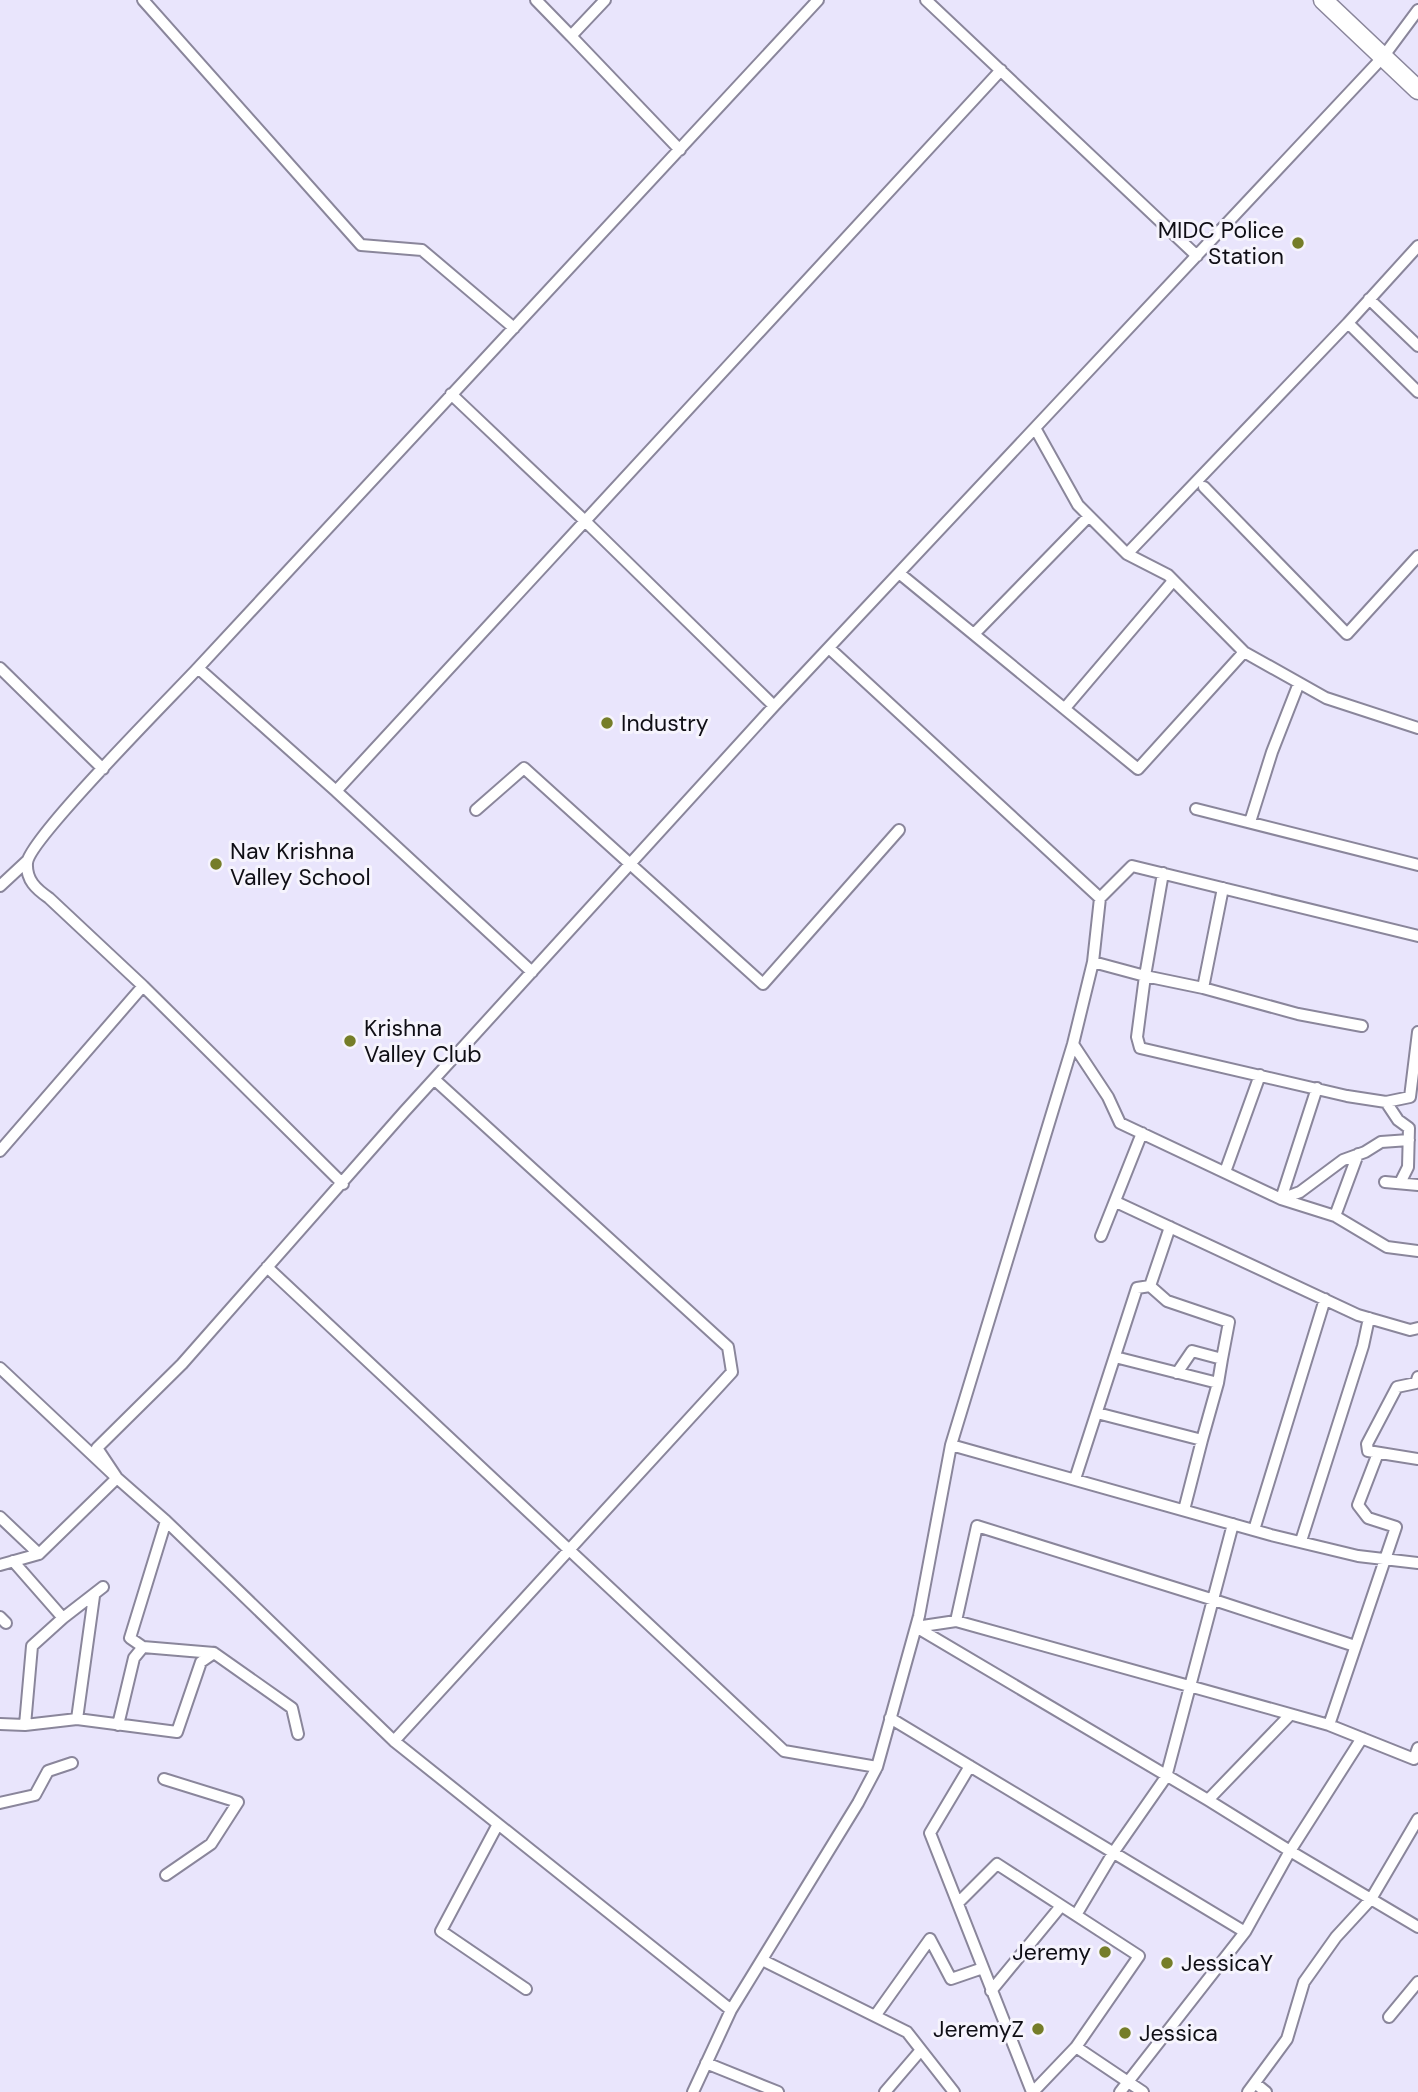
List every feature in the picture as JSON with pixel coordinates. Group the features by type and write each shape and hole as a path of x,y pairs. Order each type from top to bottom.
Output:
{"main road":[{"path":"1323,0 1418,90"}],"street":[{"path":"143,0 361,245 422,250 514,328"},
{"path":"536,0 680,150"},
{"path":"571,36 605,0"},
{"path":"0,886 27,861 50,829 103,769 818,0"},
{"path":"926,0 1196,256"},
{"path":"117,1478 97,1448 182,1364 434,1079 774,706 1383,57 1418,10"},
{"path":"336,791 1001,70"},
{"path":"1127,554 1417,248"},
{"path":"1370,299 1418,346"},
{"path":"1348,323 1418,392"},
{"path":"452,394 774,706"},
{"path":"1035,428 1077,505 1127,554 1168,575 1244,652 1326,698 1418,728"},
{"path":"1204,487 1347,634 1418,556"},
{"path":"974,634 1088,516"},
{"path":"899,573 1139,769 1244,652"},
{"path":"1065,708 1174,581"},
{"path":"829,648 1100,898"},
{"path":"0,668 103,769"},
{"path":"198,668 532,972"},
{"path":"1250,822 1272,752 1299,683"},
{"path":"476,810 524,768 763,984 899,830"},
{"path":"1196,809 1418,865"},
{"path":"27,861 29,878 34,887 143,986 343,1184"},
{"path":"692,2092 732,2010 858,1803 877,1766 916,1627 951,1445 1073,1044 1093,962 1100,898 1132,866 1418,936"},
{"path":"1163,873 1145,976 1137,1037 1140,1048 1347,1096 1386,1102 1410,1097 1418,1032"},
{"path":"1203,988 1223,888"},
{"path":"1093,962 1298,1014 1362,1026"},
{"path":"0,1151 143,986"},
{"path":"1073,1044 1108,1097 1120,1123 1281,1199 1335,1216 1387,1247 1418,1251"},
{"path":"1226,1172 1260,1075"},
{"path":"394,1741 732,1373 728,1347 434,1079"},
{"path":"1281,1199 1317,1088"},
{"path":"1386,1102 1398,1120 1409,1128 1408,1167 1400,1183"},
{"path":"1101,1236 1142,1133"},
{"path":"1281,1199 1300,1192 1343,1160 1381,1142 1409,1140"},
{"path":"1335,1216 1358,1154"},
{"path":"1385,1181 1418,1185"},
{"path":"1116,1202 1369,1318 1410,1329 1418,1328"},
{"path":"1150,1286 1170,1227"},
{"path":"267,1267 784,1751 877,1766"},
{"path":"1075,1479 1137,1287 1150,1286 1167,1301 1229,1322 1218,1383 1184,1510"},
{"path":"1254,1530 1325,1299"},
{"path":"1301,1541 1363,1346 1369,1318"},
{"path":"1177,1373 1192,1351 1222,1359"},
{"path":"1115,1357 1218,1383"},
{"path":"0,1368 166,1521 394,1741 732,2010"},
{"path":"1418,1377 1416,1383 1397,1387 1367,1444 1368,1451 1418,1459"},
{"path":"1097,1413 1202,1440"},
{"path":"951,1445 1254,1530 1358,1556 1418,1563"},
{"path":"1329,1725 1396,1527 1368,1518 1358,1505 1378,1453"},
{"path":"0,1565 39,1554 117,1478"},
{"path":"0,1517 39,1554"},
{"path":"166,1521 130,1637 144,1647 214,1653 292,1708 298,1734"},
{"path":"1076,1915 1113,1853 1166,1777 1233,1524"},
{"path":"956,1621 977,1526 1355,1646"},
{"path":"13,1561 63,1618"},
{"path":"24,1726 32,1646 103,1587"},
{"path":"77,1718 94,1595"},
{"path":"916,1627 956,1621 1329,1725 1417,1756"},
{"path":"916,1627 1418,1927"},
{"path":"118,1725 134,1658 144,1647"},
{"path":"0,1724 24,1726 77,1718 177,1732 201,1662 214,1653"},
{"path":"1208,1800 1290,1715"},
{"path":"890,1718 1245,1932"},
{"path":"1120,2092 1245,1932 1290,1851 1362,1738"},
{"path":"0,1803 34,1795 48,1771 72,1763"},
{"path":"958,1903 997,1864 1139,1956 1076,2047 1032,2092 930,1833 970,1766"},
{"path":"164,1779 238,1802 211,1844 166,1875"},
{"path":"1266,2092 1251,2087 1287,2039 1304,1982 1336,1937 1371,1899 1418,1819"},
{"path":"498,1824 442,1931 526,1989"},
{"path":"991,1991 1061,1906"},
{"path":"875,2016 929,1939 951,1979 982,1968"},
{"path":"762,1960 907,2032 954,2092"},
{"path":"1390,2017 1418,1982"},
{"path":"1076,2047 1143,2092"},
{"path":"886,2092 921,2050"},
{"path":"706,2063 778,2092"}],"place":[{"name":"MIDC Police Station","path":"1298,243"},
{"name":"Industry","path":"607,723"},
{"name":"Nav Krishna Valley School","path":"216,864"},
{"name":"Krishna Valley Club","path":"350,1041"},
{"name":"Jeremy","path":"1105,1952"},
{"name":"JessicaY","path":"1167,1963"},
{"name":"JeremyZ","path":"1038,2029"},
{"name":"Jessica","path":"1125,2033"}]}
